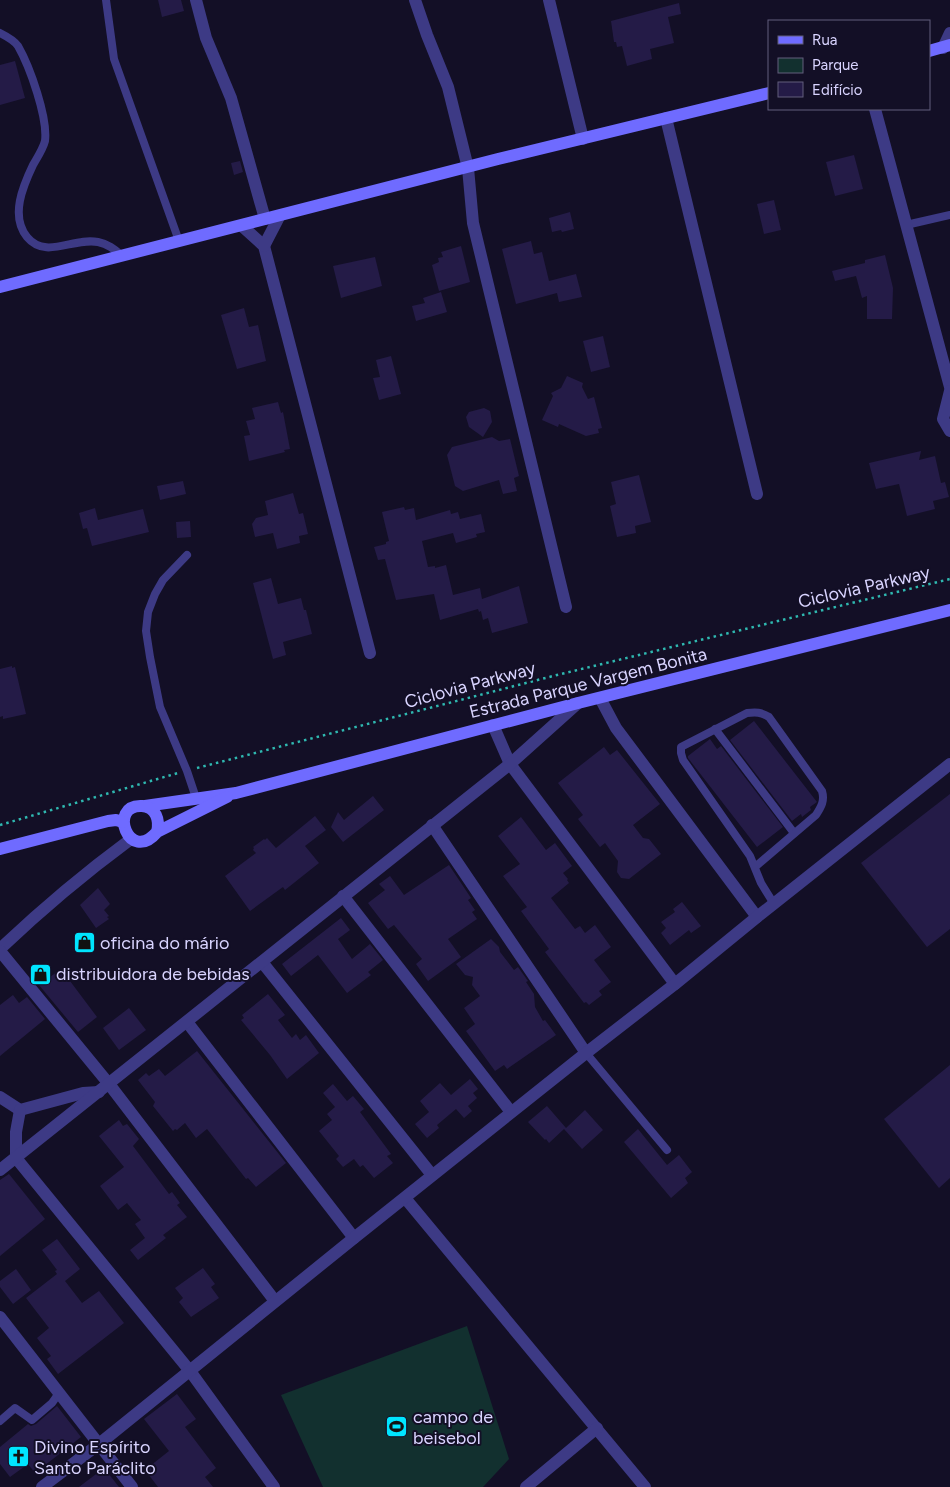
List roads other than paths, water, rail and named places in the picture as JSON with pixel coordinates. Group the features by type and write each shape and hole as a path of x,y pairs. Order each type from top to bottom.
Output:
{"street":[{"path":"196,0 206,38 232,98 265,220"},
{"path":"416,0 427,35 448,86 468,168 473,223 566,607"},
{"path":"549,0 583,138"},
{"path":"930,51 946,46 950,33"},
{"path":"0,287 583,138 768,93"},
{"path":"876,110 950,387"},
{"path":"666,118 757,494"},
{"path":"264,246 279,216"},
{"path":"242,226 264,246 370,654"},
{"path":"950,391 943,418 950,431"},
{"name":"Estrada Parque Vargem Bonita","path":"145,806 236,793 578,703 950,610"},
{"path":"600,698 616,728 757,917"},
{"path":"0,1170 510,764 578,703"},
{"path":"494,725 510,764 675,984"},
{"path":"42,1487 99,1444 432,1175 950,764"},
{"name":"Estrada Parque Vargem Bonita","path":"156,832 236,793"},
{"path":"138,806 150,808 157,818 156,832 152,838 145,841 131,838 125,831 123,822 128,811 138,806"},
{"path":"0,849 108,821 116,820 123,822"},
{"path":"432,825 586,1053"},
{"path":"131,838 92,867 49,903 0,950 104,1088 275,1301"},
{"path":"343,896 511,1112"},
{"path":"262,962 432,1175"},
{"path":"187,1022 354,1238"},
{"path":"0,1097 20,1110 104,1088"},
{"path":"20,1110 16,1132 16,1158 190,1371 274,1487"},
{"path":"405,1198 645,1487"},
{"path":"0,1317 132,1487"},
{"path":"526,1487 597,1428"}],"lane":[{"path":"106,0 114,59 178,241"},
{"path":"0,33 17,45 39,96 44,130 45,142 25,181 21,195 19,218 22,229 33,243 44,249 81,242 98,242 111,246 121,255"},
{"path":"906,224 950,215"},
{"path":"187,556 163,580 155,594 148,612 146,631 160,706 196,798"},
{"path":"755,867 816,815 822,806 824,798 822,791 769,717 762,713 747,713 682,747 681,753 683,760 750,856 761,883 774,904"},
{"path":"715,729 794,833"},
{"path":"586,1053 667,1150"},
{"path":"0,1421 15,1408 32,1420 52,1403 59,1393"}],"place":[{"name":"oficina do mário","path":"84,943"},
{"name":"distribuidora de bebidas","path":"40,974"},
{"name":"campo de beisebol","path":"397,1427"},
{"name":"Divino Espírito Santo Paráclito","path":"18,1457"}]}
